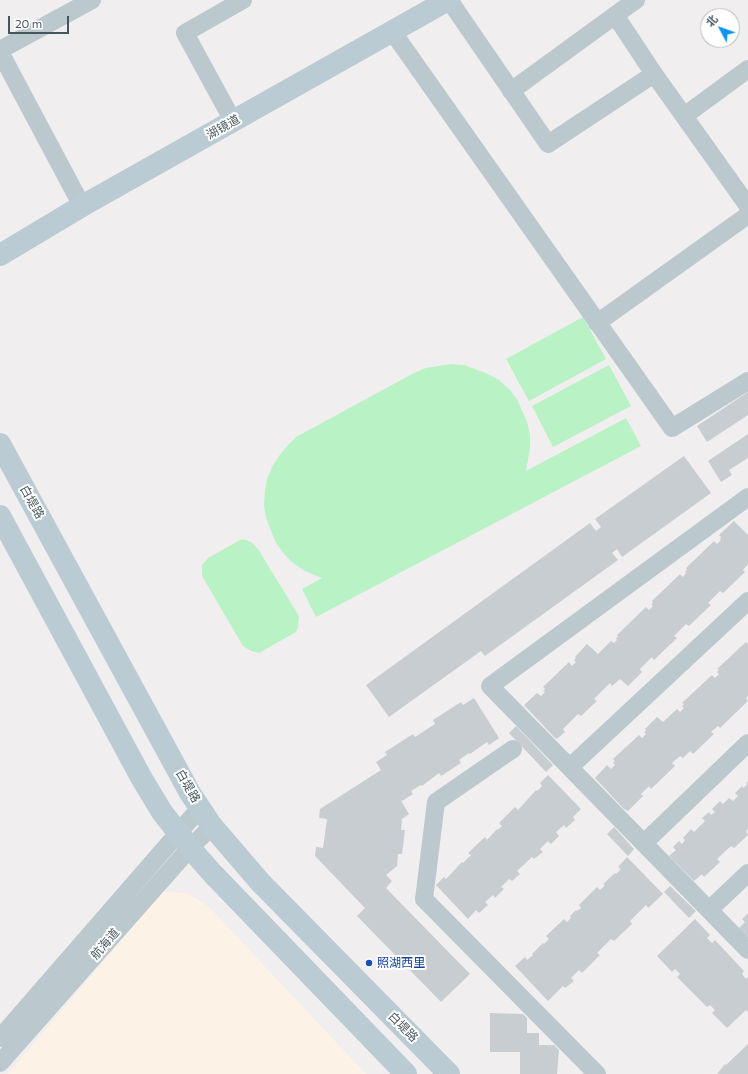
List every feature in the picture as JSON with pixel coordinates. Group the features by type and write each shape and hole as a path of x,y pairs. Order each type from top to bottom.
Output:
{"main road":[{"name":"湖镜道","path":"0,255 82,206 448,0"},
{"name":"白堤路","path":"0,444 190,793 212,826 260,882 449,1074"},
{"path":"0,516 142,779 162,812 184,841 406,1074"}],"street":[{"path":"82,206 0,51 92,0"},
{"path":"233,121 185,33 243,0"},
{"path":"448,0 548,144 654,74"},
{"path":"511,91 636,0"},
{"path":"615,15 684,116 742,185 748,206"},
{"path":"392,31 672,428 748,381"},
{"path":"684,116 748,69"},
{"path":"597,323 748,215"},
{"path":"748,497 490,686 748,950"},
{"path":"570,768 748,601"},
{"path":"644,843 748,743"},
{"path":"513,750 436,802 424,899 596,1074"},
{"name":"航海道","path":"0,1063 184,841 200,808"},
{"name":"航海道","path":"0,1038 184,841 212,826"},
{"path":"709,910 748,873"}],"shaded area":[{"path":"162,892 187,893 208,906 366,1074 8,1074"}],"green space":[{"path":"583,317 606,359 529,401 506,359"},
{"path":"451,364 464,365 488,374 499,380 517,399 527,422 530,435 530,448 526,471 626,418 641,446 316,617 302,589 322,578 305,571 293,563 284,554 276,543 266,518 264,505 265,491 267,479 272,467 287,446 296,437 414,373 426,368"},
{"path":"609,365 631,406 553,447 532,406"},
{"path":"242,539 251,542 258,549 299,616 296,632 259,653 251,651 243,646 202,576 202,565 208,558"}],"building":[{"path":"748,392 748,415 707,442 697,426"},
{"path":"748,434 748,458 729,470 732,475 721,482 708,461"},
{"path":"684,456 711,493 622,557 617,549 612,553 618,560 485,656 481,651 389,717 366,685 590,523 596,531 601,527 595,519"},
{"path":"734,521 748,535 748,564 743,570 745,572 723,593 720,591 708,603 711,605 689,626 686,624 674,636 677,638 654,660 652,657 640,669 642,672 628,686 620,679 612,686 610,683 594,699 597,701 581,716 578,714 563,729 565,732 557,739 554,737 524,705 537,693 541,696 545,692 543,691 545,689 543,687 569,662 572,666 576,662 574,660 576,658 575,657 587,644 598,654 611,641 614,643 617,640 617,635 646,607 649,610 653,606 651,604 653,603 652,601 680,574 683,577 687,570 686,568 714,541 717,544 721,540 719,535"},
{"path":"746,642 748,644 748,696 746,698 748,701 720,728 718,726 711,732 714,734 693,754 690,751 683,758 680,756 672,763 675,766 651,789 649,786 641,794 643,796 628,811 624,809 595,778 607,765 611,769 615,765 613,763 615,761 613,759 639,735 642,738 646,734 644,732 646,731 645,729 657,717 663,722 677,709 680,712 684,708 682,706 684,704 682,703 712,675 715,678 719,674 717,672 719,670 717,669"},
{"path":"474,698 499,738 489,745 487,742 470,754 469,753 459,760 461,763 441,776 439,773 422,786 421,785 411,791 413,794 402,801 400,799 409,814 402,819 401,830 405,830 402,854 398,854 397,866 386,875 392,881 386,888 470,974 441,1002 357,916 365,908 315,856 316,847 323,848 327,819 319,818 320,809 381,770 376,762 387,755 385,752 413,734 415,737 435,724 433,720 461,702 463,705"},
{"path":"516,726 553,765 546,772 509,733"},
{"path":"548,775 581,809 573,817 575,820 566,828 564,825 556,832 559,836 551,844 548,841 540,849 543,852 534,859 532,857 517,871 520,874 512,881 509,879 501,887 504,889 495,898 493,895 485,902 488,905 479,913 476,910 468,919 436,885 444,877 446,879 462,862 463,863 471,855 468,853 485,837 487,840 497,829 502,826 499,823 515,807 518,810 536,790 537,791 542,786 540,783"},
{"path":"748,781 748,829 746,831 748,835 734,848 731,846 717,859 720,862 704,877 702,874 694,881 669,856 676,850 673,847 679,841 682,844 685,840 683,838 691,829 694,832 705,821 702,818 709,812 711,815 715,812 712,809 720,801 723,804 729,798 733,801 738,796 735,793 742,786 743,788 747,785 746,783"},
{"path":"614,827 634,849 628,856 607,834"},
{"path":"627,857 663,894 648,908 646,905 630,921 632,924 614,941 611,939 597,953 600,955 582,973 579,970 571,978 574,981 565,988 563,986 548,1001 515,966 525,957 527,960 533,955 532,954 543,943 544,944 549,939 546,936 564,919 567,922 576,910 577,911 581,908 579,905 597,887 600,890 605,885 603,884 621,869 618,867"},
{"path":"670,886 696,911 689,918 664,892"},
{"path":"748,913 748,937 739,928 745,922 742,919"},
{"path":"695,919 710,935 707,938 712,943 715,940 744,971 742,974 746,979 748,977 748,1012 746,1010 727,1028 712,1013 715,1010 710,1005 707,1007 677,977 680,974 675,969 672,972 657,956"},
{"path":"490,1013 523,1014 527,1018 527,1033 539,1033 539,1045 554,1045 559,1050 557,1074 520,1074 520,1052 490,1052"},
{"path":"748,1044 748,1074 717,1074 725,1064 726,1065"}],"place":[{"name":"照湖西里","path":"369,963"}]}
